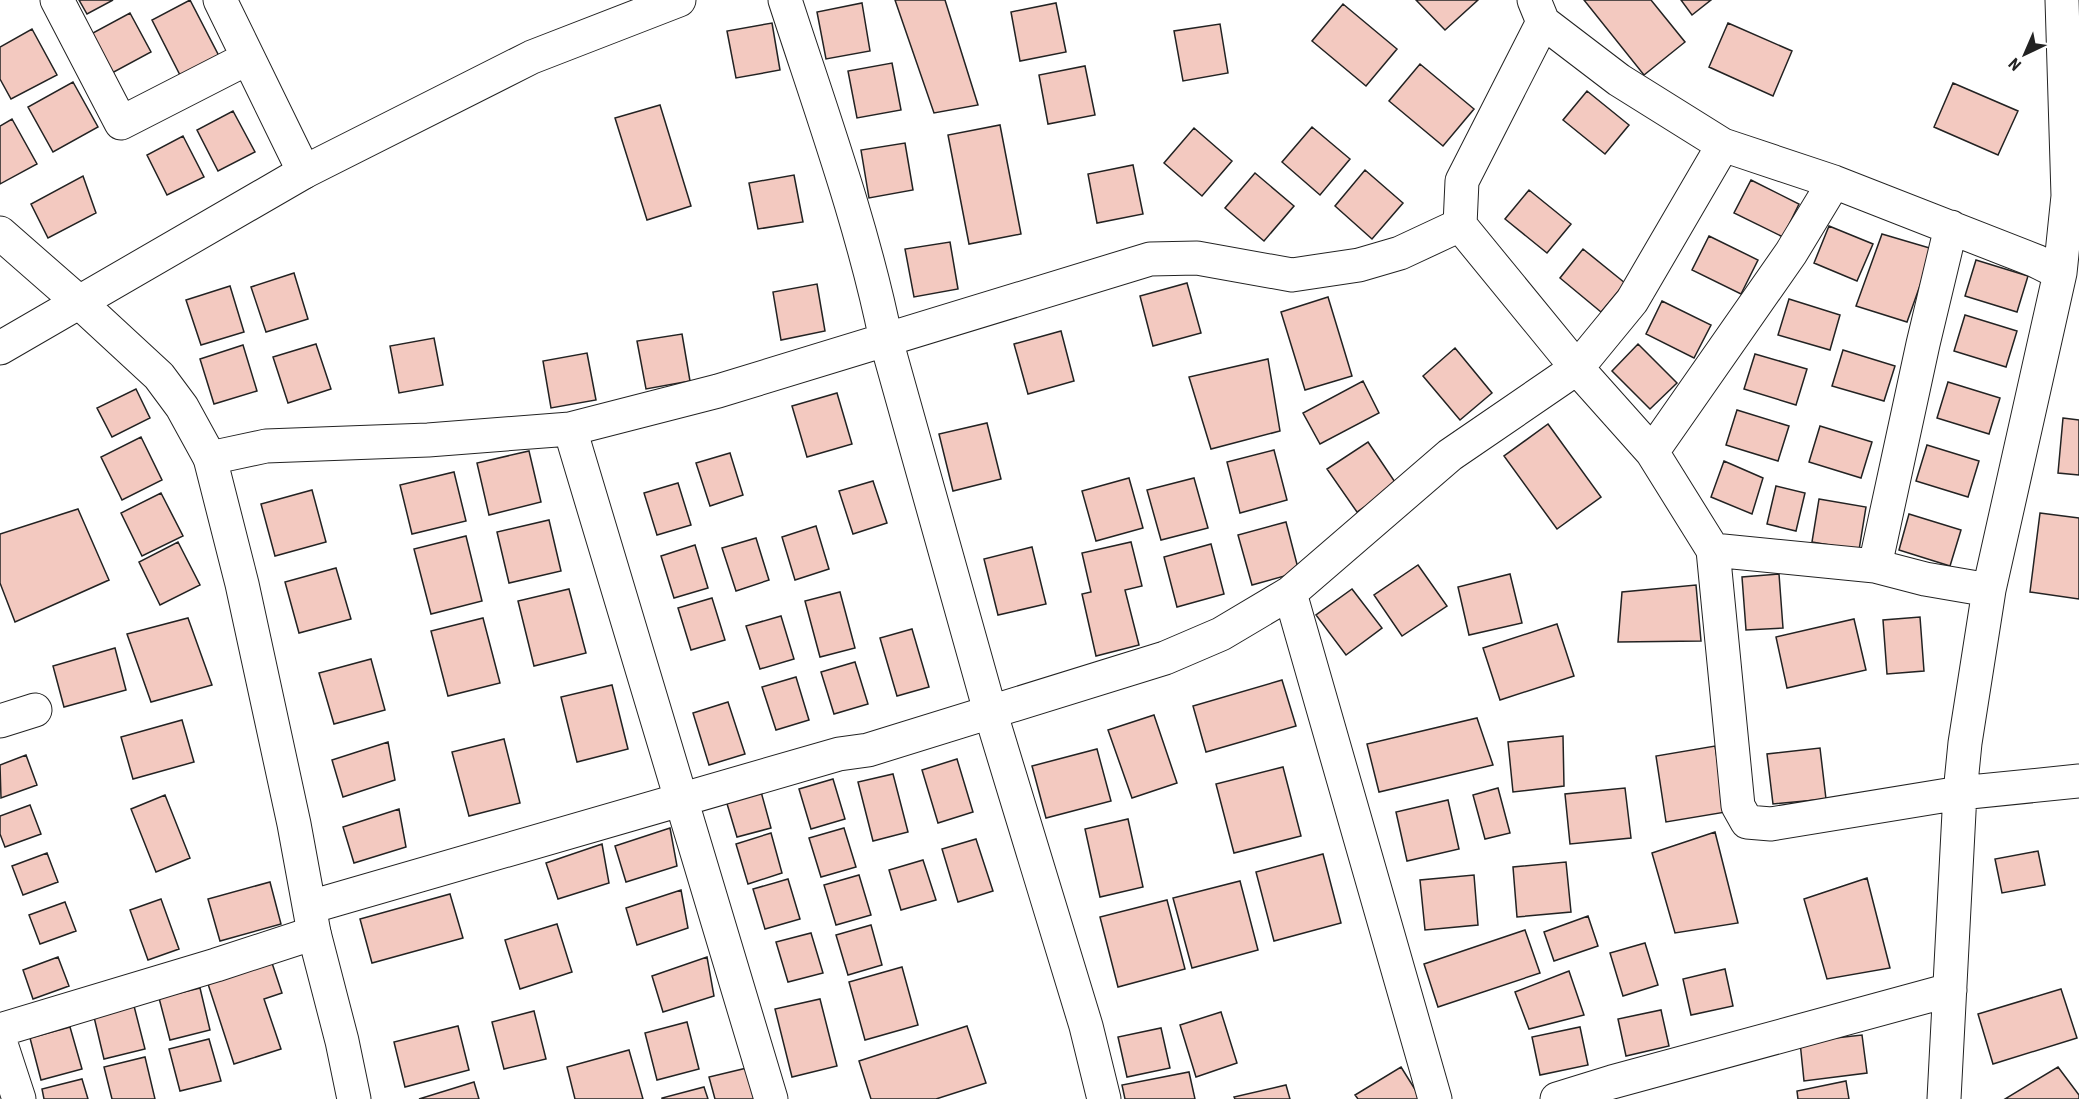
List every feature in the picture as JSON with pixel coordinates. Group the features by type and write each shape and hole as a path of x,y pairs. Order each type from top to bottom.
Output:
{"street":[{"path":"57,0 121,123 248,58"},
{"path":"220,0 304,172"},
{"path":"0,348 304,172 532,57 679,0"},
{"path":"785,0 828,130 877,296 886,340 990,711 1083,1015 1104,1099"},
{"path":"1944,1099 1960,793 1965,743 1989,590 2060,273 2068,196 2062,0"},
{"path":"2060,273 2036,261 1834,182 1723,145 1619,80 1538,11 1462,181 1460,225 1577,368 1652,452 1713,550 1738,806 1747,822 1771,824 1960,793 2079,781"},
{"path":"0,1030 216,965 312,920 683,801 838,754 868,750 1165,658 1221,634 1290,593 1450,455 1577,368 1632,301 1723,145"},
{"path":"1652,452 1791,253 1834,182"},
{"path":"210,458 266,446 428,440 570,429 718,391 1150,259 1197,258 1292,275 1359,265 1400,253 1460,225"},
{"path":"1875,566 1951,227"},
{"path":"0,233 159,376 182,407 210,458 242,584 312,920 354,1099"},
{"path":"570,429 771,1099"},
{"path":"1713,550 1875,566 1925,579 1989,590"},
{"path":"1290,593 1435,1099"},
{"path":"0,722 36,710"},
{"path":"1557,1099 1950,990"},
{"path":"0,1041 19,1099"}],"building":[{"path":"79,0 113,0 87,14"},
{"path":"190,0 220,58 181,77 152,20"},
{"path":"895,0 945,0 978,105 934,113"},
{"path":"1416,0 1478,0 1445,30"},
{"path":"1584,0 1651,0 1685,42 1644,75"},
{"path":"1681,0 1711,0 1692,15"},
{"path":"862,3 870,51 826,59 817,12"},
{"path":"1056,3 1066,52 1020,61 1011,12"},
{"path":"1343,4 1397,49 1366,86 1312,41"},
{"path":"130,13 151,52 112,73 91,34"},
{"path":"772,23 780,70 736,78 727,31"},
{"path":"1728,23 1792,51 1773,96 1709,67"},
{"path":"1220,24 1228,73 1183,81 1174,31"},
{"path":"32,29 57,75 11,99 0,79 0,47"},
{"path":"892,63 901,110 857,118 848,71"},
{"path":"1420,64 1474,109 1443,146 1389,101"},
{"path":"1085,66 1095,115 1048,124 1039,75"},
{"path":"73,82 98,127 53,152 28,107"},
{"path":"1953,83 2018,111 1998,155 1934,127"},
{"path":"1587,91 1629,125 1605,154 1563,120"},
{"path":"660,105 691,206 647,220 615,118"},
{"path":"233,111 255,152 218,171 197,130"},
{"path":"12,119 37,164 0,184 0,126"},
{"path":"1000,125 1021,234 969,244 948,135"},
{"path":"1312,127 1350,159 1320,195 1282,162"},
{"path":"1194,128 1232,161 1202,196 1164,163"},
{"path":"183,136 204,177 167,195 147,155"},
{"path":"905,143 913,190 869,198 861,150"},
{"path":"1133,165 1143,214 1097,223 1088,174"},
{"path":"1365,170 1403,203 1372,239 1335,206"},
{"path":"1255,173 1294,206 1264,241 1225,208"},
{"path":"794,175 803,222 758,229 749,183"},
{"path":"83,176 96,213 48,238 31,204"},
{"path":"1751,180 1799,204 1783,237 1734,213"},
{"path":"1529,190 1571,224 1547,253 1505,219"},
{"path":"1829,226 1873,244 1857,281 1814,263"},
{"path":"1882,234 1933,249 1907,322 1856,306"},
{"path":"1709,236 1758,260 1741,294 1692,270"},
{"path":"950,242 958,289 914,297 905,249"},
{"path":"1583,249 1625,283 1601,312 1560,278"},
{"path":"1976,260 2028,276 2017,312 1965,296"},
{"path":"294,273 308,319 266,332 251,287"},
{"path":"1187,283 1201,333 1153,346 1140,296"},
{"path":"817,284 825,331 781,340 773,292"},
{"path":"230,286 244,332 201,345 186,300"},
{"path":"1328,297 1352,376 1305,390 1281,312"},
{"path":"1789,299 1840,315 1830,350 1778,335"},
{"path":"1662,301 1711,325 1694,358 1646,334"},
{"path":"1965,315 2017,331 2006,367 1954,351"},
{"path":"1061,331 1074,381 1028,394 1014,344"},
{"path":"682,334 690,381 646,389 637,341"},
{"path":"434,338 443,385 399,393 390,346"},
{"path":"316,344 331,389 288,403 273,357"},
{"path":"1638,344 1677,383 1650,409 1612,371"},
{"path":"243,345 257,391 214,404 200,359"},
{"path":"1455,348 1492,393 1460,420 1423,376"},
{"path":"1843,350 1895,366 1884,401 1832,386"},
{"path":"587,353 596,400 551,408 543,361"},
{"path":"1755,354 1807,369 1796,405 1744,389"},
{"path":"1268,359 1280,431 1211,449 1189,377"},
{"path":"1363,381 1379,413 1320,444 1303,413"},
{"path":"1948,382 2000,398 1989,434 1937,418"},
{"path":"136,389 150,418 112,437 97,408"},
{"path":"837,393 852,444 807,457 792,406"},
{"path":"1737,410 1789,426 1778,461 1726,445"},
{"path":"2063,418 2079,420 2079,475 2058,473"},
{"path":"987,423 1001,479 953,491 939,434"},
{"path":"1548,424 1601,497 1557,529 1504,456"},
{"path":"1820,426 1872,442 1861,478 1809,462"},
{"path":"141,437 162,480 122,500 101,457"},
{"path":"1368,442 1397,485 1357,512 1327,469"},
{"path":"1927,445 1979,461 1968,497 1916,481"},
{"path":"1274,450 1287,500 1240,513 1227,462"},
{"path":"529,451 541,502 489,515 477,463"},
{"path":"730,453 743,495 710,506 696,463"},
{"path":"1724,461 1763,478 1752,514 1711,497"},
{"path":"454,472 466,521 412,534 400,485"},
{"path":"1129,478 1143,528 1096,541 1082,491"},
{"path":"1194,478 1208,528 1161,540 1147,490"},
{"path":"873,481 887,523 853,534 839,491"},
{"path":"678,483 691,525 657,535 644,493"},
{"path":"1776,486 1805,493 1796,531 1767,524"},
{"path":"312,490 326,542 275,556 261,504"},
{"path":"161,493 183,536 142,556 121,513"},
{"path":"1819,499 1866,507 1859,550 1812,542"},
{"path":"78,509 109,580 15,622 0,583 0,534"},
{"path":"2040,513 2079,518 2079,599 2030,592"},
{"path":"1909,514 1961,530 1950,566 1899,550"},
{"path":"549,520 561,571 509,583 497,532"},
{"path":"1286,522 1299,572 1252,585 1238,535"},
{"path":"816,526 829,569 795,580 782,537"},
{"path":"466,536 482,601 431,614 414,549"},
{"path":"756,538 769,580 736,591 722,548"},
{"path":"178,542 200,585 160,605 139,562"},
{"path":"1131,542 1142,586 1125,590 1139,645 1096,656 1082,594 1091,592 1082,553"},
{"path":"1211,544 1224,594 1177,607 1164,557"},
{"path":"695,545 708,588 674,598 661,556"},
{"path":"1032,547 1046,604 998,615 984,559"},
{"path":"1418,565 1447,606 1402,636 1374,595"},
{"path":"336,568 351,619 299,633 285,582"},
{"path":"1510,574 1522,623 1469,635 1458,587"},
{"path":"1779,574 1783,628 1746,630 1742,577"},
{"path":"1696,585 1701,641 1618,642 1622,592"},
{"path":"569,589 586,653 534,666 518,601"},
{"path":"1352,589 1382,628 1346,655 1316,615"},
{"path":"840,592 855,648 820,657 805,601"},
{"path":"712,598 725,640 691,650 678,608"},
{"path":"781,616 794,659 760,669 746,626"},
{"path":"1920,617 1924,671 1887,674 1883,620"},
{"path":"188,618 212,685 151,702 127,634"},
{"path":"483,618 500,683 448,696 431,631"},
{"path":"1854,619 1866,670 1787,688 1776,637"},
{"path":"1557,624 1574,676 1500,700 1483,648"},
{"path":"912,629 929,687 897,696 880,638"},
{"path":"115,648 126,690 64,707 53,666"},
{"path":"371,659 385,710 334,724 319,673"},
{"path":"855,662 868,704 834,714 821,672"},
{"path":"796,677 809,720 776,730 762,687"},
{"path":"1282,680 1296,726 1206,752 1193,706"},
{"path":"612,685 628,749 577,762 561,697"},
{"path":"728,702 745,754 709,765 693,713"},
{"path":"1154,715 1177,783 1132,798 1108,730"},
{"path":"1477,718 1493,765 1379,792 1367,744"},
{"path":"182,720 194,762 133,779 121,737"},
{"path":"1563,736 1564,786 1513,792 1508,742"},
{"path":"504,739 520,803 469,816 452,752"},
{"path":"388,742 395,780 343,797 332,760"},
{"path":"1715,746 1726,812 1666,822 1656,756"},
{"path":"1820,748 1826,799 1773,804 1767,754"},
{"path":"1097,749 1111,801 1046,818 1032,766"},
{"path":"26,755 37,785 1,798 0,765"},
{"path":"957,759 973,812 938,823 922,770"},
{"path":"1283,767 1301,836 1234,853 1216,784"},
{"path":"893,774 908,832 873,841 858,782"},
{"path":"833,779 845,819 811,829 799,789"},
{"path":"760,788 771,828 737,837 725,797"},
{"path":"1498,788 1510,833 1485,839 1473,795"},
{"path":"1625,788 1631,838 1570,844 1565,794"},
{"path":"165,795 190,858 156,872 131,809"},
{"path":"1448,800 1459,849 1407,861 1396,812"},
{"path":"30,805 41,834 5,847 0,834 0,816"},
{"path":"399,809 406,847 354,863 343,827"},
{"path":"1128,819 1143,887 1100,897 1085,829"},
{"path":"670,828 677,866 626,882 615,846"},
{"path":"844,828 856,867 821,877 809,838"},
{"path":"1715,832 1738,923 1675,933 1652,853"},
{"path":"771,833 782,873 748,884 736,844"},
{"path":"976,839 993,891 958,902 942,849"},
{"path":"602,844 609,883 558,899 546,863"},
{"path":"2038,851 2045,885 2002,893 1995,859"},
{"path":"47,853 58,882 23,895 12,866"},
{"path":"1323,854 1341,923 1274,941 1256,872"},
{"path":"923,860 936,900 901,910 889,870"},
{"path":"1566,862 1571,912 1517,917 1513,867"},
{"path":"859,875 871,915 836,925 824,885"},
{"path":"1474,875 1478,925 1425,930 1420,880"},
{"path":"1867,878 1890,968 1827,979 1804,899"},
{"path":"788,879 800,919 765,929 753,889"},
{"path":"1240,881 1258,950 1192,968 1173,898"},
{"path":"270,882 281,924 220,941 208,899"},
{"path":"681,890 688,928 637,945 626,908"},
{"path":"450,894 463,938 372,963 360,919"},
{"path":"161,899 179,949 148,960 130,910"},
{"path":"1167,900 1185,969 1118,987 1100,917"},
{"path":"65,902 76,931 40,944 29,915"},
{"path":"1588,916 1598,946 1554,961 1544,932"},
{"path":"557,924 572,972 520,989 505,940"},
{"path":"871,925 882,965 848,975 836,935"},
{"path":"1525,930 1540,973 1438,1007 1424,964"},
{"path":"811,933 823,973 788,982 776,942"},
{"path":"1645,943 1658,985 1623,996 1610,953"},
{"path":"58,957 69,986 33,999 23,970"},
{"path":"707,957 714,996 663,1012 652,976"},
{"path":"272,963 282,993 264,999 281,1049 234,1064 208,984"},
{"path":"902,967 918,1025 865,1040 849,982"},
{"path":"1725,969 1733,1006 1691,1015 1683,979"},
{"path":"1569,971 1584,1015 1529,1029 1515,992"},
{"path":"200,988 210,1030 170,1040 159,998"},
{"path":"2061,989 2077,1038 1993,1064 1978,1014"},
{"path":"820,999 837,1066 792,1077 775,1009"},
{"path":"134,1006 145,1049 104,1059 94,1017"},
{"path":"1661,1010 1669,1046 1626,1056 1618,1019"},
{"path":"534,1011 546,1059 504,1069 492,1022"},
{"path":"1221,1012 1237,1063 1196,1077 1180,1025"},
{"path":"687,1022 699,1069 657,1080 645,1033"},
{"path":"458,1026 469,1070 405,1087 394,1042"},
{"path":"967,1026 986,1083 936,1099 871,1099 859,1061"},
{"path":"70,1027 82,1069 41,1080 30,1038"},
{"path":"1580,1027 1588,1065 1540,1075 1532,1037"},
{"path":"1161,1028 1170,1068 1127,1077 1118,1037"},
{"path":"1862,1035 1867,1073 1804,1081 1800,1042"},
{"path":"209,1039 221,1081 180,1091 169,1049"},
{"path":"629,1050 643,1099 575,1099 567,1067"},
{"path":"145,1057 155,1099 112,1099 104,1067"},
{"path":"751,1067 759,1099 715,1099 709,1077"},
{"path":"1401,1067 1421,1099 1358,1099 1355,1095"},
{"path":"2058,1067 2079,1095 2079,1099 2005,1099"},
{"path":"1189,1072 1195,1099 1125,1099 1122,1085"},
{"path":"82,1079 88,1099 44,1099 42,1089"},
{"path":"1846,1081 1849,1099 1798,1099 1797,1091"},
{"path":"474,1082 479,1099 419,1099"},
{"path":"1286,1085 1290,1099 1235,1099 1234,1097"},
{"path":"704,1087 708,1099 662,1099 662,1098"}]}
